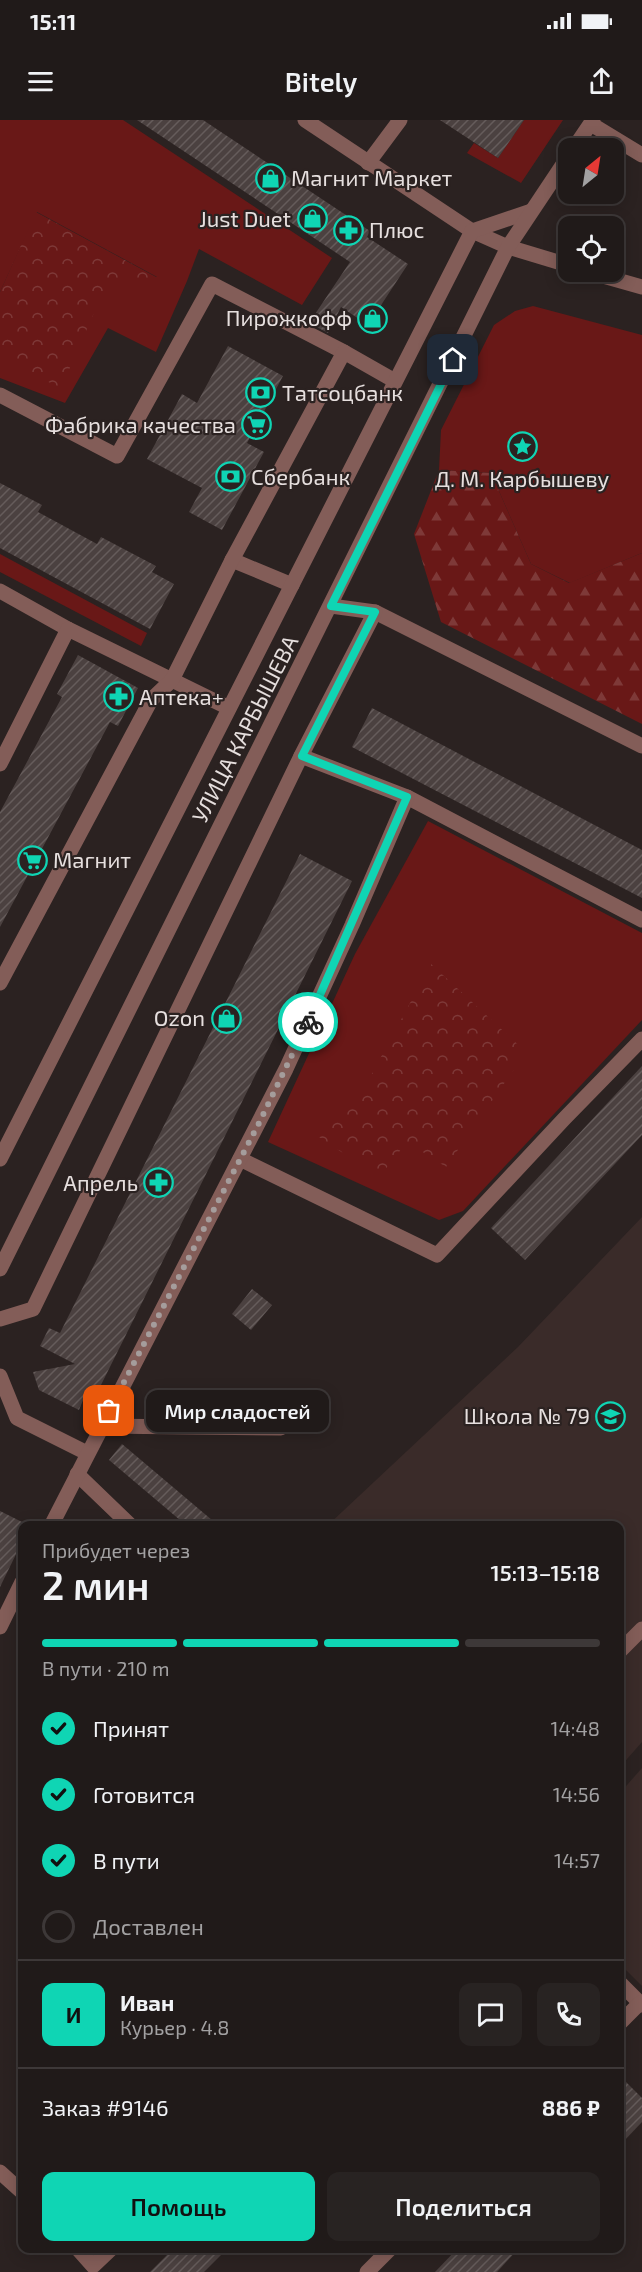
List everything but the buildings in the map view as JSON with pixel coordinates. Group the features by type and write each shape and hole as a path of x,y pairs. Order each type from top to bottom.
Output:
{"street":[{"path":"368,163 400,120"},
{"path":"313,122 368,163 472,231 508,247 558,262"},
{"path":"581,138 592,122 642,155"},
{"name":"УЛИЦА КАРБЫШЕВА","path":"0,1269 508,247 558,172"},
{"path":"472,231 531,211"},
{"name":"УЛИЦА КАРБЫШЕВА","path":"0,1159 472,231"},
{"path":"624,282 642,287"},
{"path":"0,395 117,456 212,284 395,381"},
{"path":"0,983 150,700 172,680 232,560 344,352"},
{"path":"232,560 292,585"},
{"path":"0,591 68,628 229,708"},
{"path":"331,606 375,612 642,746"},
{"path":"0,1319 33,1309 302,756 375,612"},
{"path":"0,764 68,628"},
{"path":"302,756 407,797 642,920"},
{"path":"53,1521 291,1059 407,797"},
{"path":"240,1159 436,1255 642,1039"},
{"path":"0,1376 16,1418 87,1453"},
{"path":"101,1426 281,1428"},
{"path":"76,1474 127,1521"},
{"path":"0,1627 18,1590"},
{"path":"624,1647 642,1629"},
{"path":"624,1987 641,2004 624,2019"},
{"path":"0,2172 18,2188"},
{"path":"80,2253 90,2269 107,2253"},
{"path":"367,2272 386,2253"}],"shaded area":[{"path":"642,1217 642,1742 624,1762 624,1521 332,1521 518,1347"},
{"path":"642,1768 642,1986 624,1968 624,1788"}],"green space":[{"path":"0,120 123,120 332,258 302,305 199,249 156,352 108,328 65,403 0,378 0,313 157,277 37,212 0,292"},
{"path":"524,120 563,120 521,183 467,153 474,143 498,158"},
{"path":"36,212 158,278 104,290 61,388 0,359 0,292"},
{"path":"533,306 642,335 642,553 570,583 531,564 491,473 439,470 441,430 494,325 515,311"},
{"path":"439,470 491,473 531,564 569,583 642,553 642,724 441,622 414,534"},
{"path":"0,554 147,633 141,646 0,572"},
{"path":"428,821 642,933 642,1020 463,1211 439,1220 268,1142 355,954"},
{"path":"431,964 526,1052 446,1167 407,1142 379,1177 319,1137 367,1083"}],"way so far":[{"path":"109,1411 259,1123 308,1022"}],"place":[{"name":"Магнит Маркет","path":"270,178"},
{"name":"Just Duet","path":"312,219"},
{"name":"Плюс","path":"348,230"},
{"name":"Пирожкофф","path":"373,318"},
{"name":"Татсоцбанк","path":"261,393"},
{"name":"Фабрика качества","path":"257,425"},
{"name":"Д. М. Карбышеву","path":"522,447"},
{"name":"Сбербанк","path":"230,477"},
{"name":"Аптека+","path":"118,697"},
{"name":"Магнит","path":"32,860"},
{"name":"Ozon","path":"226,1018"},
{"name":"Апрель","path":"159,1183"},
{"name":"Мир сладостей","path":"109,1411"},
{"name":"Школа № 79","path":"611,1416"}],"route":[{"path":"308,1022 407,797 302,756 375,612 331,606 453,360"}]}
